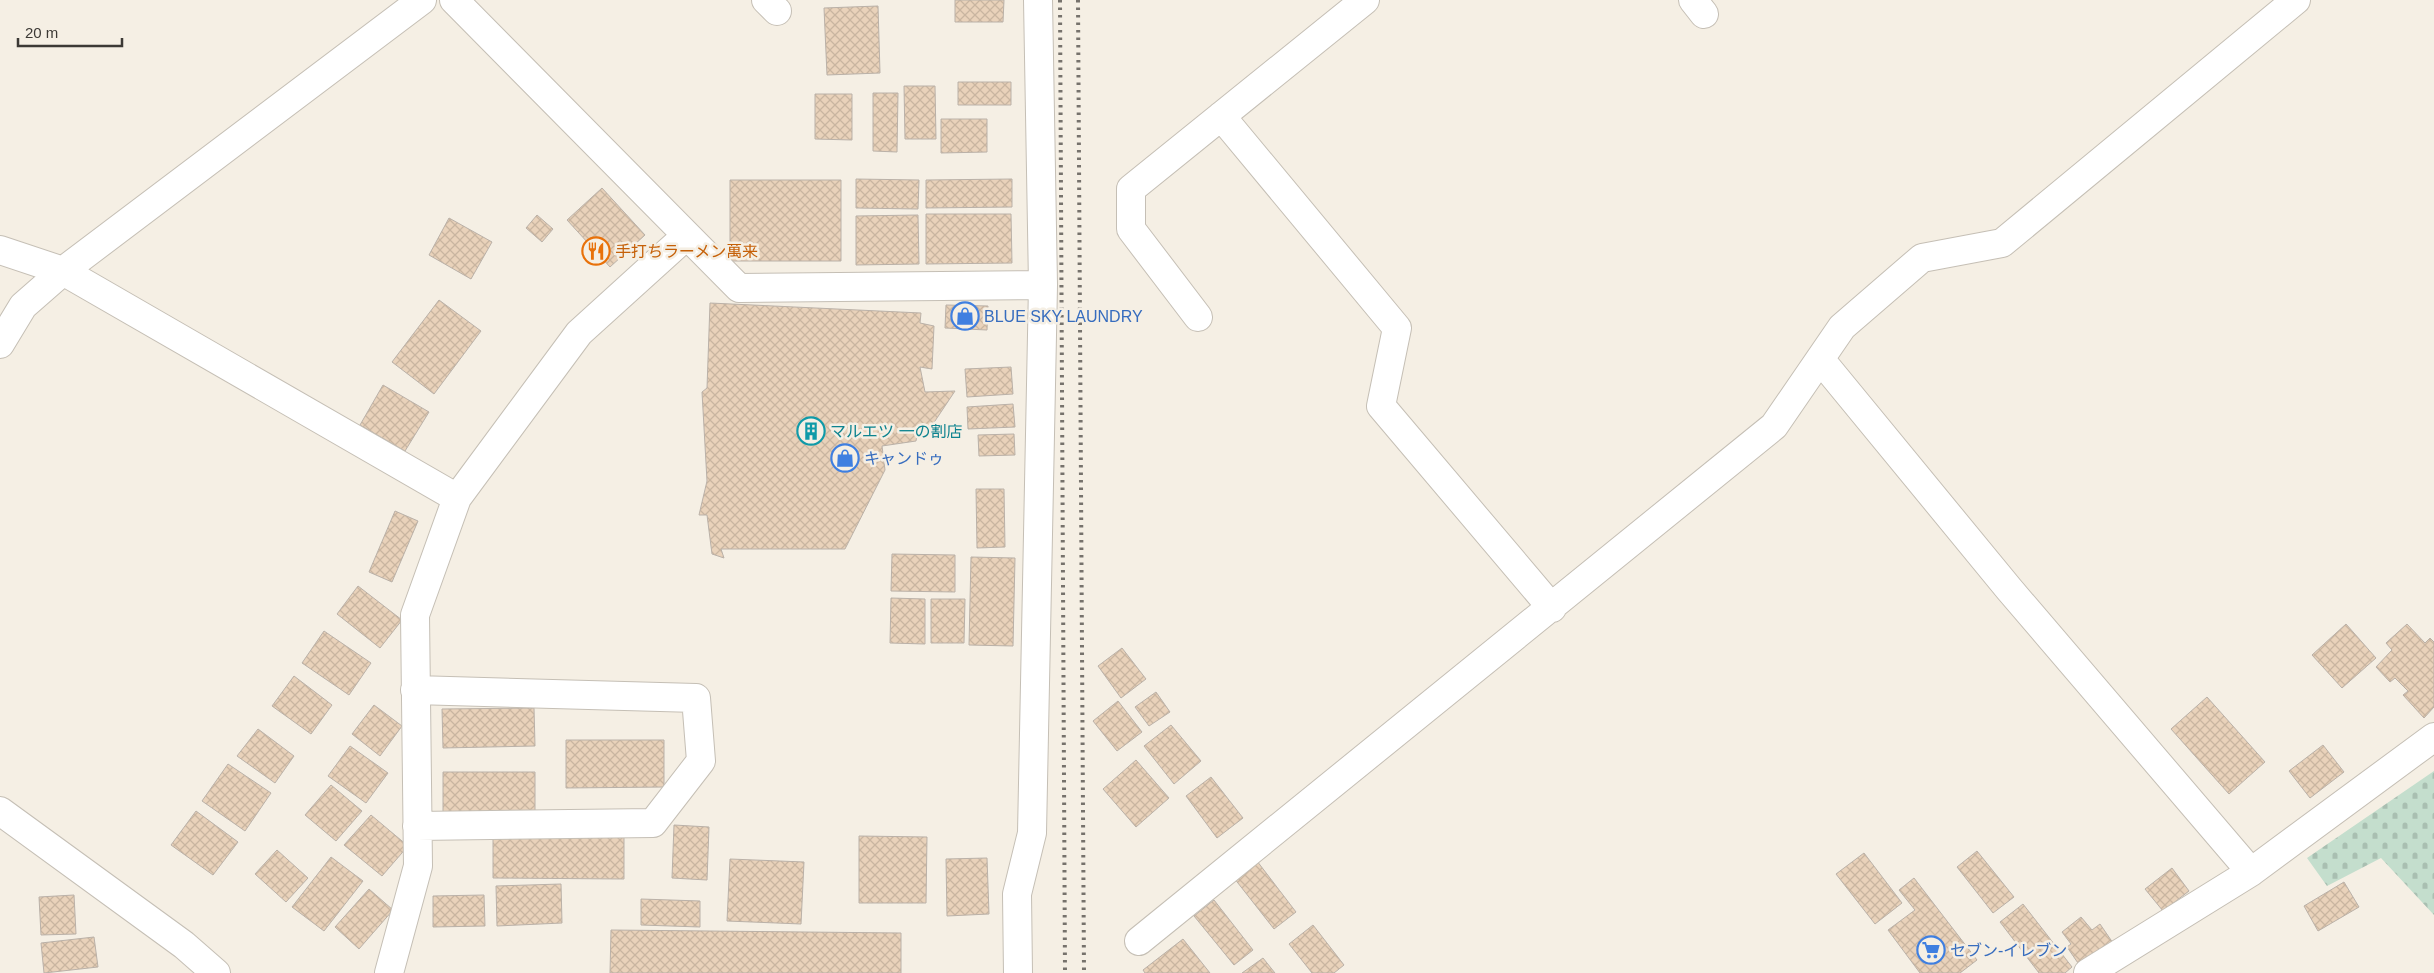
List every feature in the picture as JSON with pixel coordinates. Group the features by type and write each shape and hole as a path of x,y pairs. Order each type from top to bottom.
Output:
{"street":[{"path":"0,344 23,306 63,271 422,0"},
{"path":"454,0 739,288 1043,285"},
{"path":"1018,973 1017,894 1032,832 1043,285 1038,0"},
{"path":"1198,317 1131,230 1131,189 1365,0"},
{"path":"1139,941 1552,608 1774,426 1842,327 1922,258 2002,243 2296,0"},
{"path":"1221,116 1397,328 1381,406 1552,608"},
{"path":"389,973 418,866 415,615 456,498 579,333 686,236"},
{"path":"0,250 63,271 456,498"},
{"path":"1820,359 2009,589 2251,872"},
{"path":"415,690 696,698 701,762 653,823 417,826"},
{"path":"2088,973 2251,872 2434,737"},
{"path":"0,811 184,944 216,973"}],"green space":[{"path":"2434,771 2434,915 2381,858 2327,886 2307,858"}],"building":[{"path":"955,0 1004,0 1003,22 955,22"},
{"path":"878,6 880,73 827,75 824,8"},
{"path":"958,82 1011,82 1011,105 958,105"},
{"path":"904,86 935,86 936,139 905,139"},
{"path":"873,93 898,93 897,152 873,151"},
{"path":"815,94 852,94 852,140 815,139"},
{"path":"941,119 987,119 987,152 941,153"},
{"path":"856,179 919,180 918,209 856,208"},
{"path":"1012,179 1012,207 926,208 926,180"},
{"path":"730,180 841,180 841,261 730,261"},
{"path":"602,188 645,235 610,267 567,220"},
{"path":"926,214 1011,214 1012,263 926,264"},
{"path":"537,215 553,229 542,242 526,228"},
{"path":"918,215 919,264 856,265 856,216"},
{"path":"449,218 492,242 471,279 429,255"},
{"path":"439,300 481,331 434,394 392,362"},
{"name":"マルエツ 一の割店","path":"710,303 921,313 920,323 934,326 932,369 920,367 925,392 955,391 927,433 918,429 916,441 882,446 885,470 845,549 721,549 724,558 712,554 707,515 699,515 707,481 702,392 707,388"},
{"path":"946,305 988,306 987,330 945,328"},
{"path":"1011,367 1013,394 967,397 965,369"},
{"path":"383,385 429,412 405,451 360,425"},
{"path":"1013,404 1015,427 968,429 967,407"},
{"path":"1014,434 1015,455 979,456 978,435"},
{"path":"976,489 1004,489 1005,547 977,548"},
{"path":"395,511 418,521 392,582 369,572"},
{"path":"892,554 955,555 955,592 891,591"},
{"path":"971,557 1015,558 1013,646 969,645"},
{"path":"358,586 402,620 380,648 337,614"},
{"path":"891,598 925,599 925,644 890,643"},
{"path":"931,599 965,599 964,643 931,643"},
{"path":"2346,624 2376,658 2342,688 2312,655"},
{"path":"2407,624 2425,643 2430,638 2434,642 2434,707 2424,718 2403,695 2408,691 2395,678 2390,682 2376,667 2392,650 2386,643"},
{"path":"324,631 371,663 349,695 302,663"},
{"path":"1122,648 1146,679 1121,698 1098,666"},
{"path":"294,676 332,705 311,734 272,706"},
{"path":"1156,692 1170,712 1149,726 1135,707"},
{"path":"2207,697 2265,762 2229,794 2171,729"},
{"path":"1118,701 1142,732 1117,751 1093,721"},
{"path":"374,705 402,726 380,756 352,734"},
{"path":"534,708 535,746 443,748 442,709"},
{"path":"1171,725 1201,761 1174,784 1144,746"},
{"path":"258,729 294,756 275,783 237,756"},
{"path":"566,740 664,740 664,787 566,788"},
{"path":"2323,745 2344,772 2310,798 2289,771"},
{"path":"350,746 388,773 366,803 328,776"},
{"path":"1136,760 1169,798 1136,827 1103,789"},
{"path":"228,764 271,793 245,831 202,801"},
{"path":"443,772 535,772 535,812 443,812"},
{"path":"1211,777 1243,818 1217,838 1186,796"},
{"path":"331,785 362,811 336,841 305,815"},
{"path":"196,811 238,842 213,875 171,845"},
{"path":"371,815 408,846 382,876 344,845"},
{"path":"674,825 709,827 707,880 672,878"},
{"path":"493,835 624,836 624,879 493,878"},
{"path":"859,836 927,837 926,903 859,903"},
{"path":"277,850 308,878 286,902 255,874"},
{"path":"1977,851 2014,897 1993,913 1957,867"},
{"path":"1864,853 1902,903 1875,924 1836,874"},
{"path":"331,857 363,881 324,931 292,907"},
{"path":"987,858 989,914 947,916 946,859"},
{"path":"730,859 804,862 801,924 727,921"},
{"path":"1257,861 1296,912 1274,929 1234,878"},
{"path":"2172,868 2189,891 2163,911 2145,889"},
{"path":"1914,878 1977,960 1960,973 1920,973 1888,930 1915,910 1899,890"},
{"path":"2344,882 2359,907 2318,931 2304,906"},
{"path":"561,884 562,923 497,926 496,886"},
{"path":"369,889 393,910 359,949 335,927"},
{"path":"74,895 76,934 41,935 39,897"},
{"path":"484,895 485,926 433,927 433,896"},
{"path":"641,899 700,901 700,927 641,925"},
{"path":"1214,900 1253,950 1234,965 1194,916"},
{"path":"2023,904 2072,967 2065,973 2039,973 2000,922"},
{"path":"2081,917 2092,930 2100,924 2113,943 2080,966 2067,947 2071,944 2062,932"},
{"path":"1313,925 1344,965 1334,973 1312,973 1289,944"},
{"path":"611,930 901,933 901,973 610,973"},
{"path":"94,937 98,967 44,973 41,943"},
{"path":"1183,939 1210,973 1145,973 1143,970"},
{"path":"1263,958 1275,973 1242,973"}],"railway":[{"path":"1060,0 1065,973"},
{"path":"1078,0 1084,973"}],"place":[{"name":"手打ちラーメン萬来","path":"596,251"},
{"name":"BLUE SKY LAUNDRY","path":"965,316"},
{"name":"マルエツ 一の割店","path":"811,431"},
{"name":"キャンドゥ","path":"845,458"},
{"name":"セブン-イレブン","path":"1931,950"}]}
